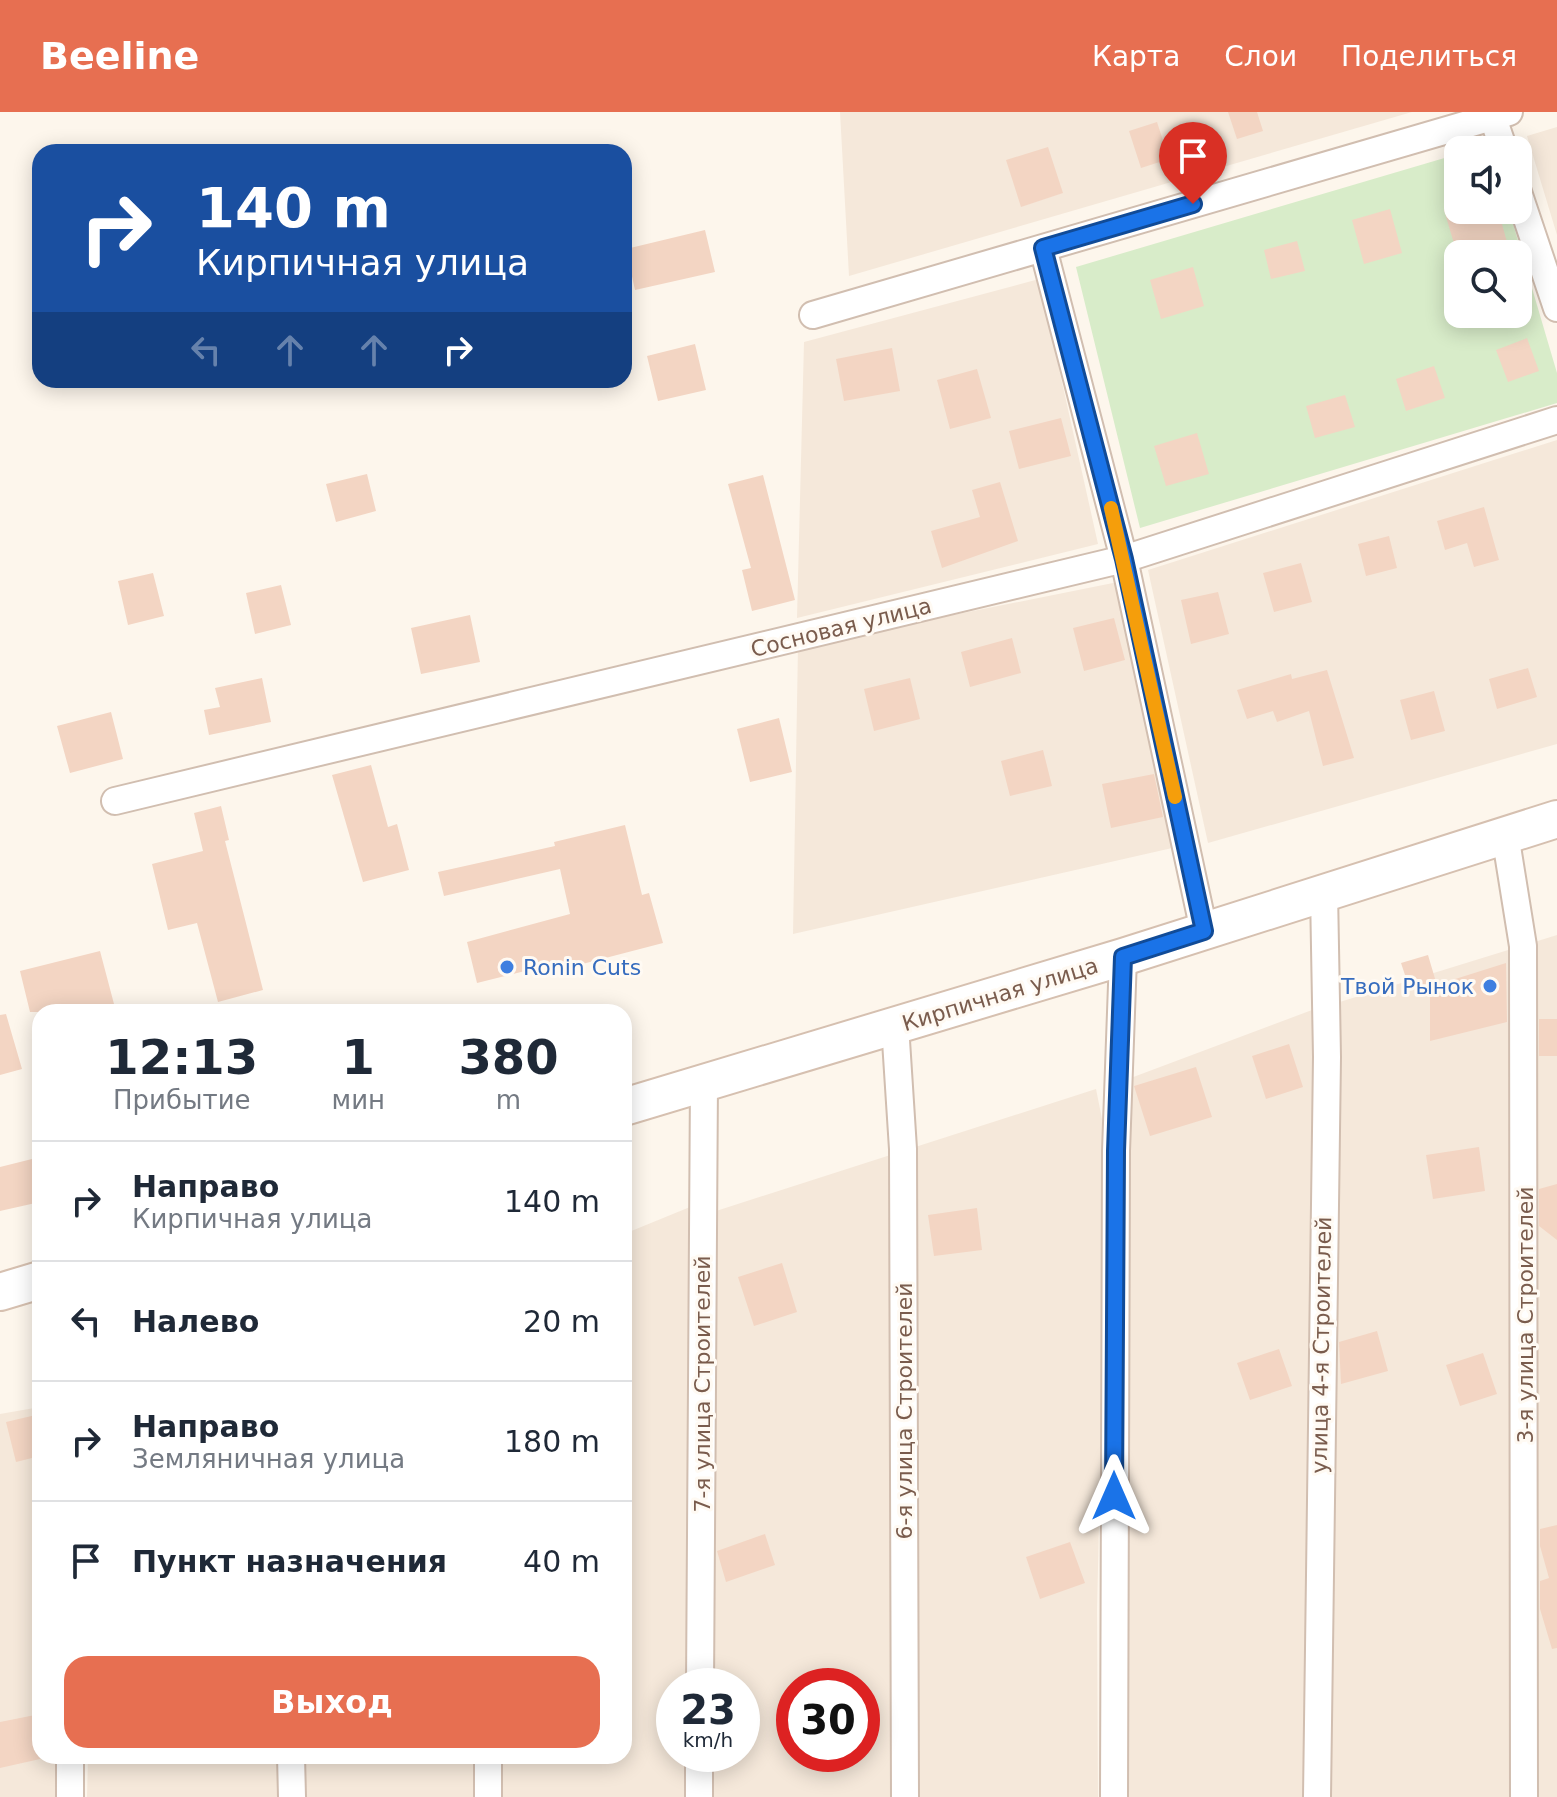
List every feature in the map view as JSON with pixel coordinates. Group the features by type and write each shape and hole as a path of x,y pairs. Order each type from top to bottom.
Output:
{"main road":[{"name":"Кирпичная улица","path":"632,1104 1123,957 1557,819"},
{"path":"0,1292 32,1282"}],"street":[{"path":"813,315 1498,114 1502,136"},
{"path":"1529,224 1557,308"},
{"path":"1043,248 1124,559 1204,931"},
{"name":"Сосновая улица","path":"115,801 1124,559 1557,420"},
{"name":"3-я улица Строителей","path":"1505,834 1523,946 1524,1797"},
{"name":"улица 4-я Строителей","path":"1317,1797 1327,1057 1324,892"},
{"path":"1114,1797 1116,1166 1123,957"},
{"name":"6-я улица Строителей","path":"895,1025 903,1149 905,1797"},
{"name":"7-я улица Строителей","path":"700,1668 704,1082"},
{"path":"70,1764 70,1797"},
{"path":"291,1764 292,1797"},
{"path":"488,1764 488,1797"},
{"path":"699,1772 699,1797"}],"shaded area":[{"path":"840,112 1412,112 849,276"},
{"path":"1557,127 1557,235 1532,152 1532,136 1527,136"},
{"path":"1039,279 1098,544 797,618 804,342"},
{"path":"1557,440 1557,744 1208,843 1148,570"},
{"path":"1123,581 1181,846 793,934 798,646"},
{"path":"1557,935 1557,1797 1325,1797 1330,1005"},
{"path":"1320,1007 1310,1797 1123,1797 1128,1079"},
{"path":"1096,1089 1108,1149 1097,1610 1098,1797 710,1797 710,1772 760,1772 760,1668 710,1668 713,1212"},
{"path":"690,1207 687,1668 656,1668 656,1772 687,1772 687,1797 498,1797 498,1764 632,1764 632,1231"},
{"path":"32,1408 32,1764 61,1764 61,1797 0,1797 0,1414"},
{"path":"88,1764 477,1764 477,1797 87,1797"}],"green space":[{"path":"1444,158 1444,224 1513,224 1518,240 1444,240 1444,328 1532,328 1532,288 1557,373 1557,403 1140,528 1076,267"}],"building":[{"path":"1228,112 1257,112 1263,131 1237,139"},
{"path":"1157,122 1169,159 1141,168 1129,131"},
{"path":"1048,147 1063,193 1021,207 1006,160"},
{"path":"1390,209 1402,253 1364,264 1352,220"},
{"path":"1448,224 1502,224 1506,240 1453,240"},
{"path":"705,230 715,272 635,290 632,248"},
{"path":"1297,241 1305,271 1271,279 1264,250"},
{"path":"1193,267 1204,306 1161,319 1150,280"},
{"path":"1527,338 1539,371 1508,382 1496,350"},
{"path":"695,344 706,390 658,401 647,356"},
{"path":"892,348 900,391 844,401 836,359"},
{"path":"1434,366 1445,398 1406,411 1396,379"},
{"path":"977,369 991,418 950,429 937,380"},
{"path":"1345,395 1355,427 1315,438 1306,406"},
{"path":"1061,418 1071,456 1019,469 1009,431"},
{"path":"1197,433 1209,474 1166,486 1154,446"},
{"path":"367,474 376,511 336,522 326,484"},
{"path":"763,475 795,600 752,611 742,570 751,568 728,484"},
{"path":"1000,482 1018,541 942,568 931,531 980,517 972,490"},
{"path":"1484,507 1499,560 1474,567 1467,543 1445,550 1437,521"},
{"path":"1389,536 1397,568 1366,576 1358,544"},
{"path":"1301,563 1312,602 1274,612 1263,573"},
{"path":"153,573 164,616 128,625 118,581"},
{"path":"281,585 291,625 255,634 246,593"},
{"path":"1218,592 1229,634 1191,644 1181,600"},
{"path":"470,615 480,662 421,674 411,628"},
{"path":"1114,618 1125,660 1084,671 1073,628"},
{"path":"1012,638 1021,673 970,687 961,652"},
{"path":"1528,668 1537,697 1497,709 1489,679"},
{"path":"1327,670 1354,758 1323,766 1309,711 1277,722 1273,711 1247,719 1237,690 1291,674 1292,679"},
{"path":"262,678 271,722 209,735 204,710 220,707 215,688"},
{"path":"910,678 920,719 874,731 864,689"},
{"path":"1434,691 1445,731 1411,740 1400,700"},
{"path":"111,712 123,759 70,773 57,726"},
{"path":"779,718 792,772 750,782 737,729"},
{"path":"1043,750 1052,786 1010,796 1001,761"},
{"path":"371,765 388,827 397,824 409,870 363,882 332,775"},
{"path":"1154,774 1163,817 1111,828 1102,784"},
{"path":"221,806 229,840 225,841 263,990 218,1002 197,923 168,930 152,864 203,851 194,813"},
{"path":"625,825 642,895 649,893 663,943 567,968 565,961 477,983 467,942 570,914 560,869 444,896 438,872 555,846 554,842"},
{"path":"100,951 114,1004 32,1004 30,1012 20,971"},
{"path":"1428,955 1436,982 1410,990 1401,963"},
{"path":"1506,963 1507,1022 1430,1041 1430,987"},
{"path":"6,1014 22,1069 0,1075 0,1015"},
{"path":"1539,1019 1557,1019 1557,1056 1539,1056"},
{"path":"1289,1044 1303,1087 1266,1099 1252,1056"},
{"path":"1196,1067 1212,1117 1150,1136 1134,1086"},
{"path":"1479,1147 1485,1191 1433,1199 1426,1155"},
{"path":"32,1159 32,1204 0,1211 0,1167"},
{"path":"1557,1184 1557,1240 1539,1226 1539,1189"},
{"path":"977,1208 982,1250 934,1256 928,1215"},
{"path":"782,1263 797,1312 754,1326 738,1277"},
{"path":"1377,1331 1388,1371 1341,1384 1339,1342"},
{"path":"1279,1349 1292,1386 1250,1400 1237,1363"},
{"path":"1483,1353 1497,1394 1460,1406 1446,1365"},
{"path":"32,1416 32,1458 16,1462 6,1422"},
{"path":"1557,1525 1557,1648 1552,1649 1540,1609 1540,1581 1549,1578 1540,1546 1540,1529"},
{"path":"765,1534 775,1565 726,1582 717,1551"},
{"path":"1070,1542 1085,1583 1040,1599 1026,1557"},
{"path":"32,1716 32,1761 0,1768 0,1722"}],"slow traffic":[{"path":"1111,508 1175,797"}],"place":[{"name":"Ronin Cuts","path":"507,967"},
{"name":"Твой Рынок","path":"1490,986"}],"route":[{"path":"1114,1496 1116,1151 1122,1069 1123,957 1204,931 1124,559 1043,248 1193,204"}]}
